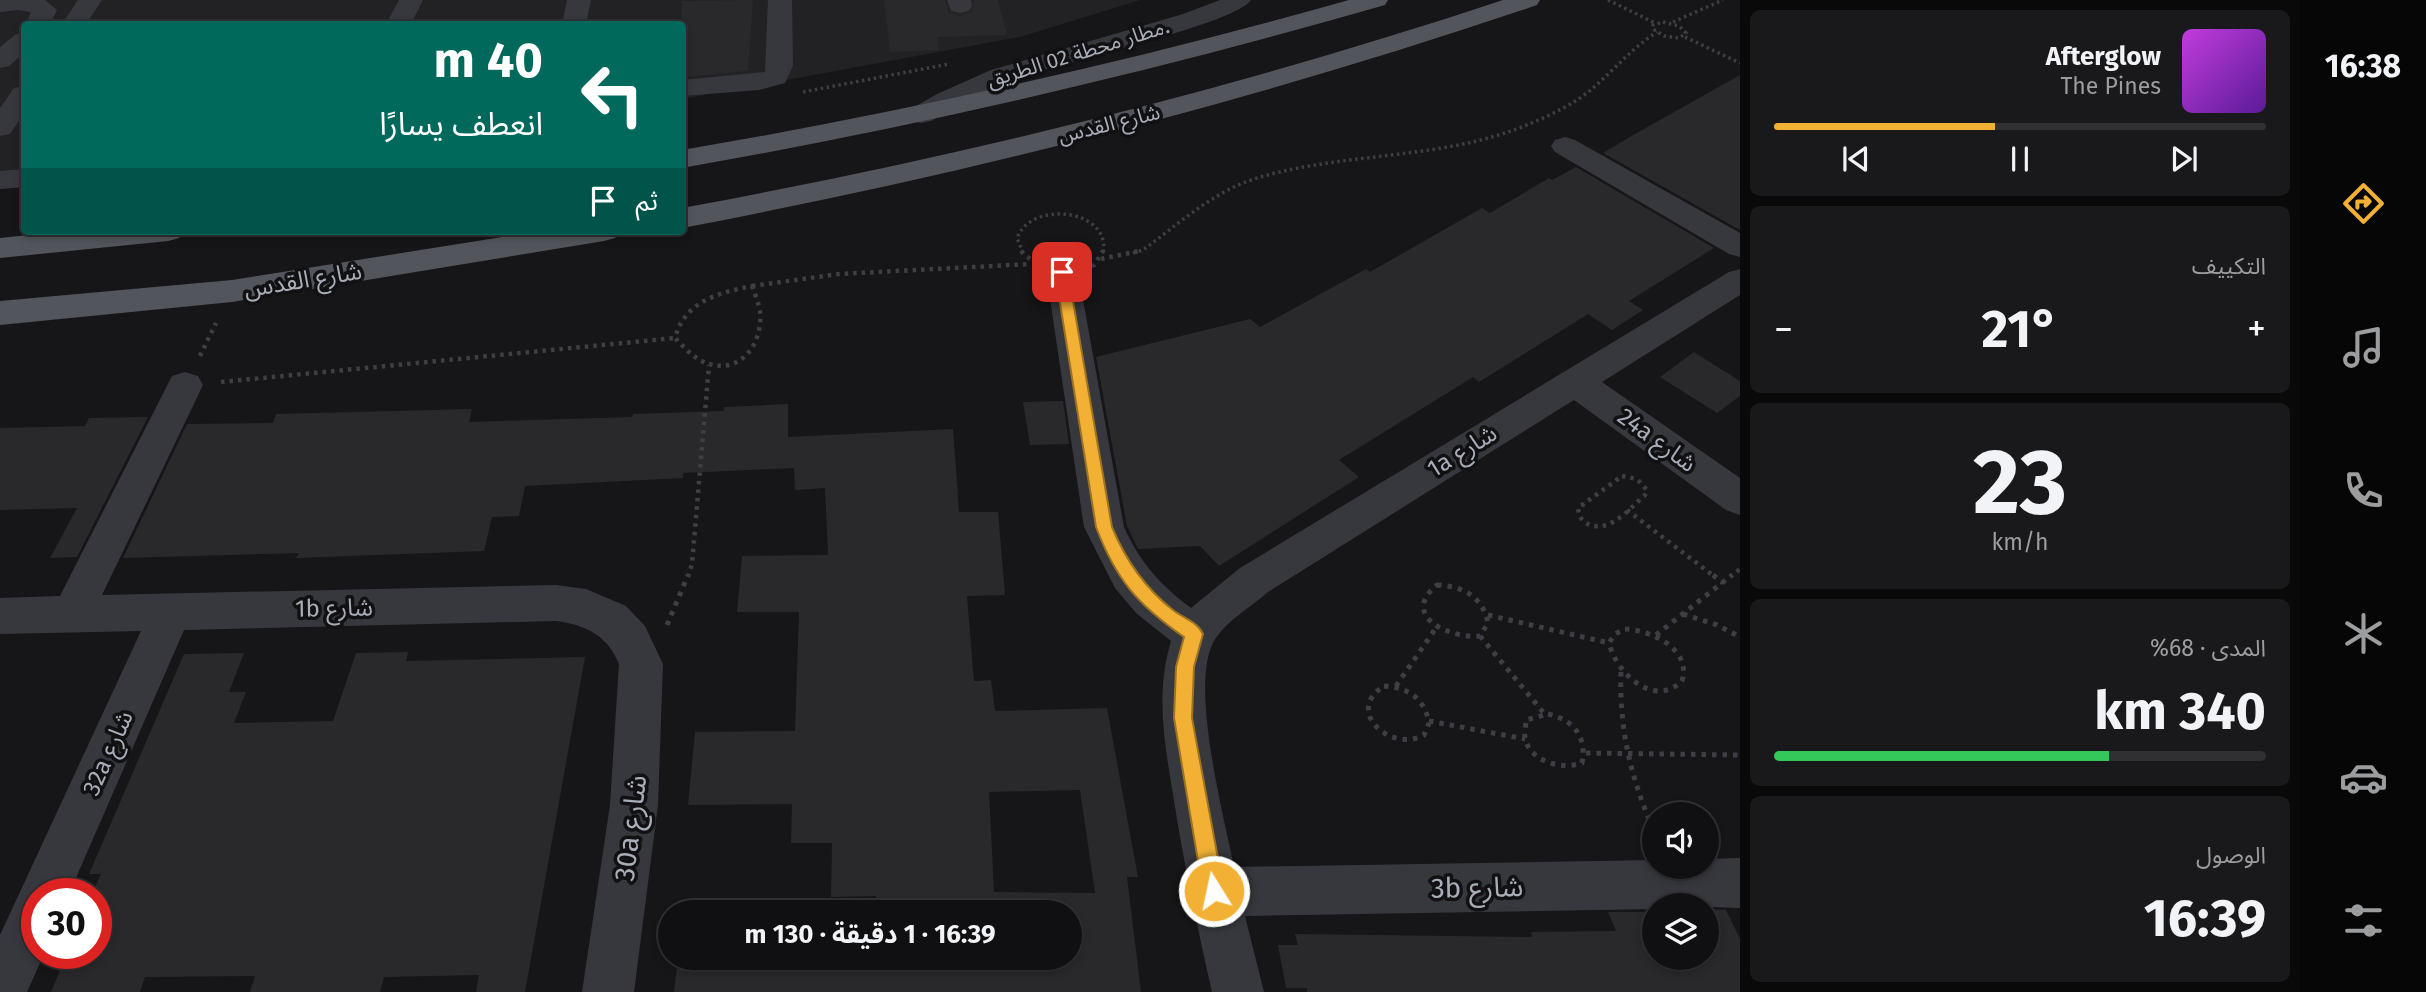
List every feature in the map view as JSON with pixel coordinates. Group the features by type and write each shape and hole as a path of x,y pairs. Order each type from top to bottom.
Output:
{"main road":[{"path":"686,158 921,115 1175,57 1376,0"},
{"name":"شارع القدس","path":"686,217 928,167 1209,100 1343,61 1528,0"},
{"path":"0,248 128,235"},
{"name":"شارع القدس","path":"0,313 232,291 579,235"}],"street":[{"path":"76,21 90,0"},
{"path":"400,21 411,0"},
{"path":"576,21 579,0"},
{"path":"686,88 759,82 776,76 780,66 780,0"},
{"name":"مطار محطة 02 الطريق.","path":"921,115 951,96 998,75 1195,18 1239,0"},
{"path":"0,5 29,2 40,5 45,10 40,21"},
{"path":"0,60 21,42"},
{"path":"0,78 21,68"},
{"path":"0,128 21,98"},
{"path":"1565,146 1740,247"},
{"path":"0,180 21,178"},
{"path":"1047,268 1104,527 1116,558 1138,588 1167,615 1194,634 1185,667 1183,718 1214,891 1238,992"},
{"name":"1a شارع","path":"1194,634 1216,610 1254,580 1740,280"},
{"name":"24a شارع","path":"1574,381 1740,499"},
{"path":"72,614 185,385"},
{"name":"1b شارع","path":"0,616 556,603 586,607 611,619 630,639 641,664"},
{"name":"32a شارع","path":"51,878 171,612"},
{"name":"30a شارع","path":"608,992 634,805 641,664"},
{"name":"3b شارع","path":"1214,891 1740,883"},
{"path":"1,992 21,947"}],"path":[{"path":"1608,0 1656,23 1671,23 1685,29 1685,37"},
{"path":"1671,23 1723,0"},
{"path":"1656,23 1653,29 1657,32 1672,38 1685,37 1740,63"},
{"path":"1101,259 1143,250 1201,207 1252,180 1309,166 1440,149 1528,125 1563,108 1591,90 1643,41 1657,32"},
{"path":"799,92 954,63"},
{"path":"752,286 761,303 763,323 757,344 745,360 727,366 709,365 687,355 675,338 679,322 692,308 708,299 752,286 815,275 885,269 1047,268"},
{"path":"185,385 232,291"},
{"path":"185,385 675,338"},
{"path":"641,664 665,631 681,597 692,564 709,365"},
{"path":"1629,476 1637,479 1647,490 1645,495 1627,510 1601,528 1585,523 1577,513 1578,508 1622,477 1629,476"},
{"path":"1627,510 1723,583"},
{"path":"1656,635 1740,569"},
{"path":"1437,585 1449,585 1473,595 1488,615 1488,623 1480,636 1459,638 1436,628 1423,608 1428,590 1437,585"},
{"path":"1683,614 1717,625 1740,637"},
{"path":"1488,615 1609,643"},
{"path":"1396,686 1436,628"},
{"path":"1625,629 1640,629 1656,635 1674,650 1684,668 1683,679 1676,687 1664,690 1649,688 1634,681 1613,662 1609,643 1615,634 1625,629"},
{"path":"1429,721 1525,739 1539,756 1559,768 1573,768 1582,763 1586,753 1585,742 1569,721 1544,712 1480,636"},
{"path":"1622,671 1620,723 1625,753 1642,804"},
{"path":"1396,686 1420,699 1427,710 1427,732 1419,739 1394,739 1372,722 1367,709 1367,698 1373,690 1396,686"},
{"path":"1525,739 1527,720 1544,712"},
{"path":"1586,753 1740,755"}],"shaded area":[{"path":"0,0 1140,0 1020,37 686,98 686,21 21,21 21,185 0,187"}],"building":[{"path":"753,0 748,71 686,77 686,21 682,21 682,1"},
{"path":"884,0 945,0 949,12 959,16 971,12 974,0 998,0 1007,35 937,37 939,50 890,52"},
{"path":"1740,75 1740,230 1603,153 1635,134"},
{"path":"1576,167 1714,248 1629,301 1643,310 1612,330 1588,314 1479,382 1473,377 1339,460 1359,477 1219,566 1200,546 1138,549 1127,526 1096,357 1250,319 1260,327 1366,269 1370,272 1482,208 1490,213 1549,178 1552,180"},
{"path":"1694,352 1740,381 1740,396 1717,413 1660,377"},
{"path":"1063,401 1069,444 1030,445 1023,402"},
{"path":"788,404 788,437 953,429 959,512 998,512 1005,595 967,596 974,681 991,680 995,711 1107,708 1138,877 1127,877 1141,992 674,992 677,970 1082,970 1082,900 876,900 876,896 831,897 832,843 791,843 792,804 688,805 695,732 795,731 799,612 737,612 742,556 828,555 825,488 795,490 794,468 683,473 683,478 525,486 519,516 492,517 484,551 296,558 299,553 123,558 187,424 273,423 276,414 472,409 469,422 724,411 724,407","holes":["1080,790 1095,893 994,892 989,792"]},
{"path":"148,417 77,557 50,558 77,508 0,510 0,428 85,426 89,418"},
{"path":"408,652 406,661 585,657 525,992 476,992 479,975 384,977 380,992 250,992 255,976 145,977 140,992 51,992 61,969 112,969 112,878 99,878 101,874 89,874 184,654 244,653 229,692 246,692 234,723 333,721 356,653"},
{"path":"1719,910 1726,910 1740,939 1740,992 1307,992 1307,988 1286,988 1278,945 1298,945 1295,934 1532,937 1531,932 1616,931 1608,912 1642,912 1642,970 1719,970"}],"route":[{"path":"1062,272 1104,527 1116,558 1138,588 1167,615 1194,634 1185,667 1183,718 1214,891"}]}
